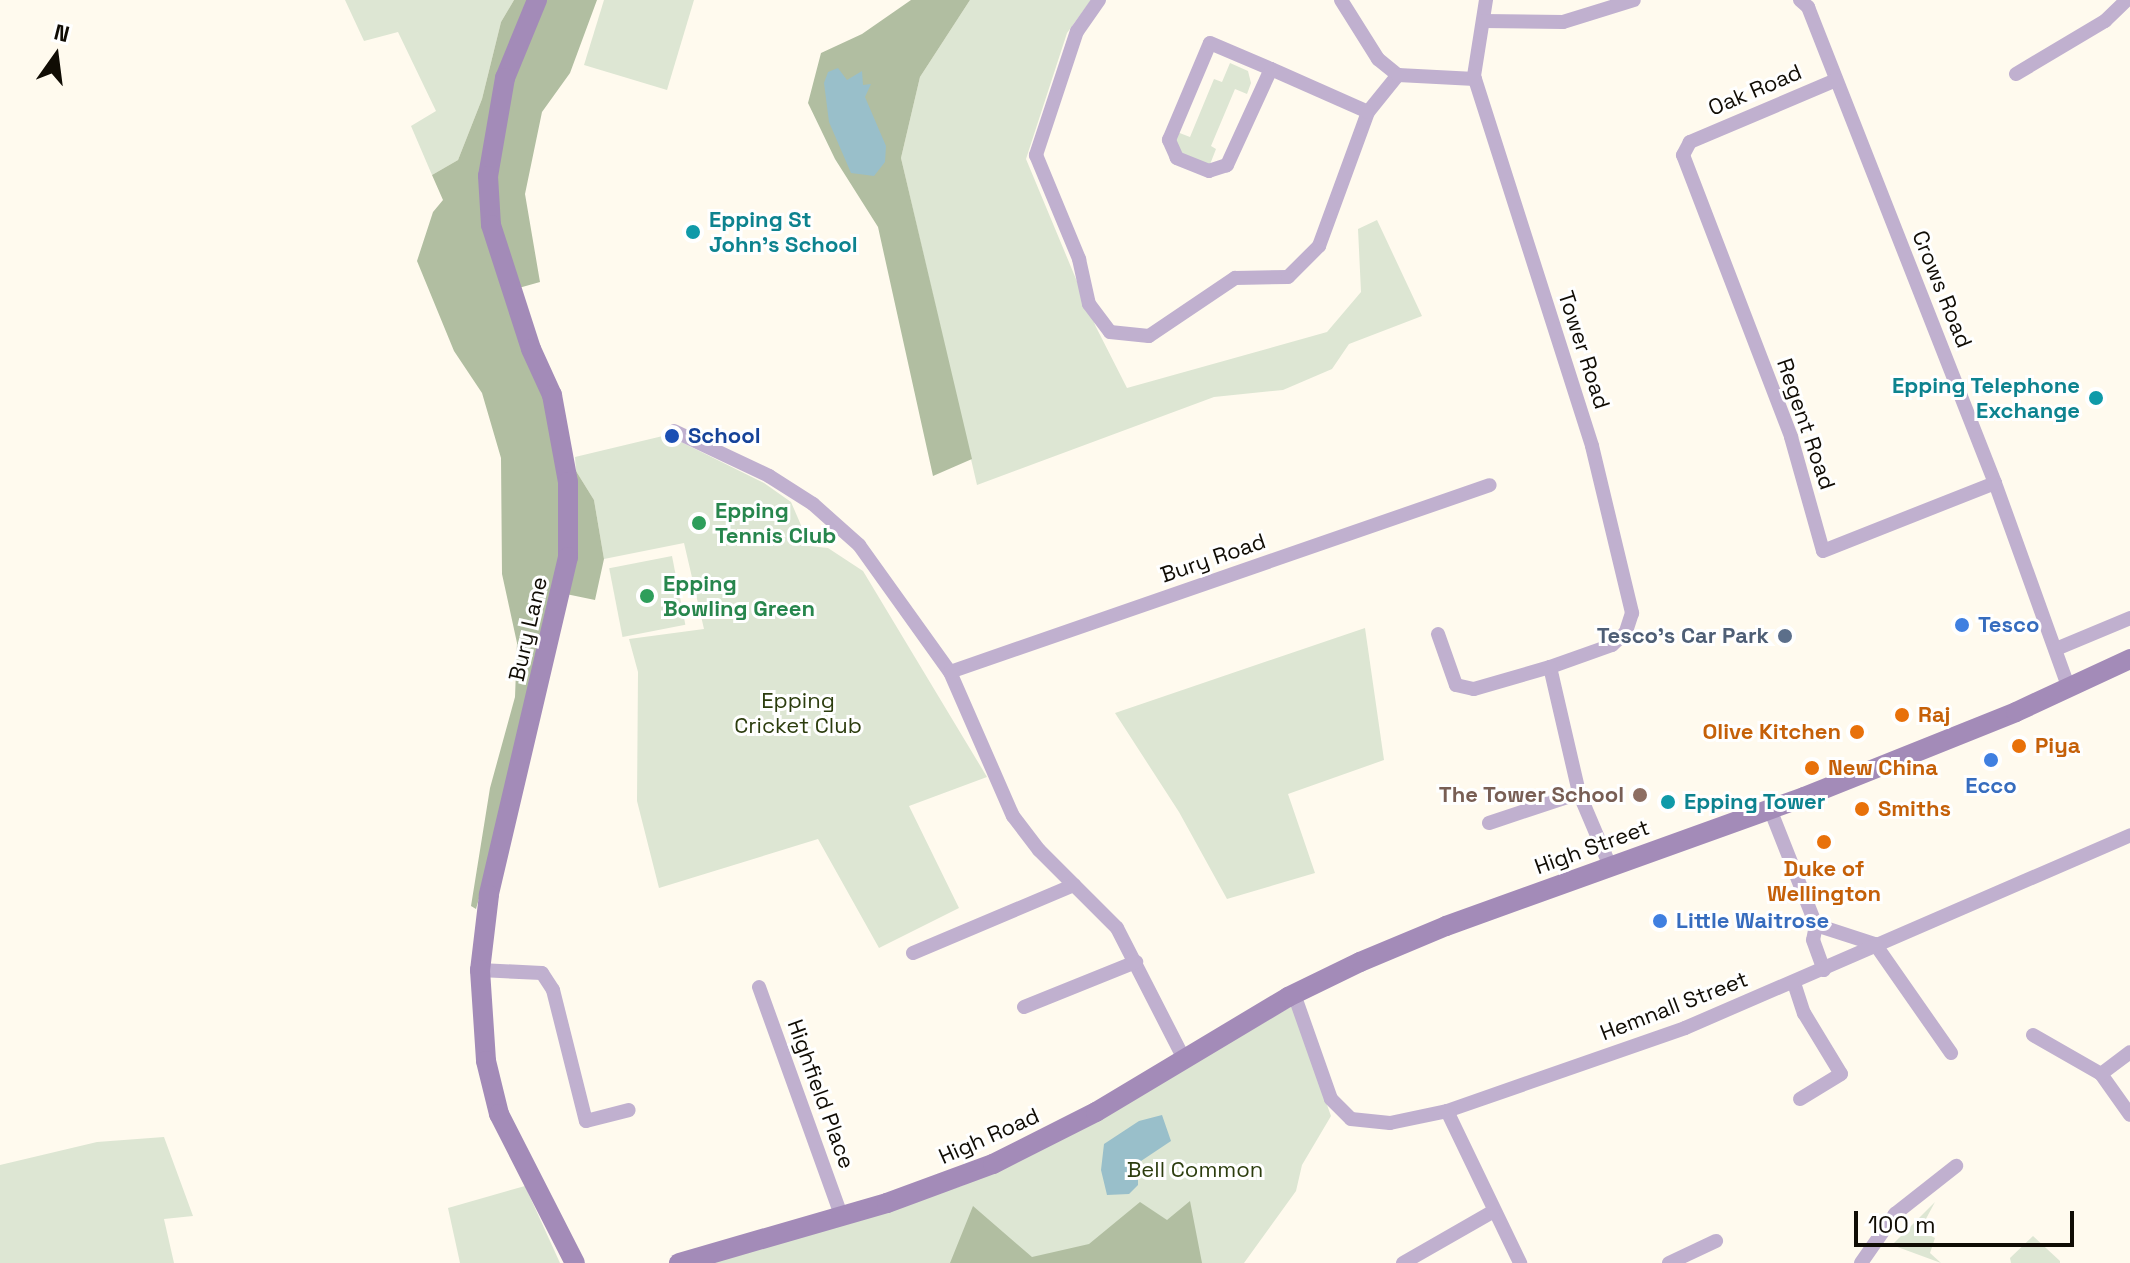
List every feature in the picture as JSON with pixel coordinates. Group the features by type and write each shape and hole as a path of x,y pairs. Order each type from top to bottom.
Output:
{"main road":[{"name":"Bury Lane","path":"537,0 505,78 488,176 491,225 531,349 552,395 568,482 568,557 489,895 480,970 486,1061 499,1114 575,1263"},
{"name":"High Street","path":"1294,994 1446,926 1770,809 2128,664"},
{"name":"High Road","path":"679,1263 842,1217 993,1164 1096,1112 1294,994"}],"street":[{"path":"1099,0 1077,31 1036,155 1079,259 1089,304 1110,332 1149,336 1235,278 1288,277 1319,246 1368,112 1398,75"},
{"path":"1341,0 1378,59 1398,75 1475,79"},
{"name":"Tower Road","path":"1438,634 1456,685 1474,689 1612,645 1626,632 1632,613 1592,446 1475,79 1486,0"},
{"path":"1483,21 1563,22 1634,0"},
{"name":"Crows Road","path":"1800,0 1808,7 1995,483 2069,689"},
{"path":"2016,74 2105,21 2127,0"},
{"path":"1271,69 1227,165 1209,171 1177,158 1169,140 1210,43 1271,69 1368,112"},
{"name":"Oak Road","path":"1690,142 1836,80"},
{"name":"Regent Road","path":"1690,142 1683,155 1791,437 1823,551 1995,483"},
{"path":"674,431 734,457 813,504 859,545 950,672 1013,816 1117,928 1184,1059"},
{"name":"Bury Road","path":"950,672 1490,485"},
{"path":"2056,649 2130,618"},
{"path":"1550,667 1579,793 1610,866"},
{"path":"1489,823 1579,793"},
{"path":"1770,809 1816,925 1813,940 1824,970"},
{"name":"Hemnall Street","path":"1294,994 1321,1076 1342,1113 1378,1123 1447,1111 1685,1028 2130,835"},
{"path":"913,953 1074,885"},
{"path":"1816,925 1875,944 1951,1053"},
{"path":"1024,1007 1136,962"},
{"path":"480,970 542,973 553,990 586,1121 629,1110"},
{"path":"1794,983 1804,1013 1841,1074 1800,1099"},
{"name":"Highfield Place","path":"759,987 842,1217"},
{"path":"2033,1035 2101,1074 2130,1115"},
{"path":"2101,1074 2130,1052"},
{"path":"1447,1111 1492,1212 1520,1263"},
{"path":"1861,1263 1895,1214 1956,1166"},
{"path":"1403,1263 1492,1212"},
{"path":"1669,1263 1716,1241"}],"green space":[{"path":"345,0 514,0 501,22 482,99 458,160 432,175 411,126 436,111 398,32 364,41"},
{"path":"514,0 597,0 570,73 542,112 525,194 540,282 508,291 547,403 558,464 576,471 594,500 604,559 595,600 566,594 476,909 471,906 490,788 515,697 517,643 502,574 501,458 482,393 454,351 417,261 433,212 443,200 432,175 458,160 482,99 501,22"},
{"path":"604,0 694,0 667,90 584,65"},
{"path":"911,0 970,0 920,77 901,158 972,459 933,476 878,227 835,159 808,103 821,53 862,34"},
{"path":"970,0 1091,0 1067,33 1026,159 1096,327 1127,388 1327,332 1361,292 1358,229 1377,220 1422,316 1349,344 1332,369 1283,390 1214,397 977,485 901,158 920,77"},
{"path":"1230,63 1248,71 1251,83 1247,94 1235,89 1211,146 1216,149 1209,167 1180,155 1173,140 1177,132 1190,137 1214,79 1222,82"},
{"name":"Epping Cricket Club","path":"667,435 764,483 791,502 810,546 828,548 863,571 987,777 909,806 959,908 879,948 818,839 659,888 637,801 638,672 629,639 704,629 684,543 604,559 594,500 576,471 575,457"},
{"name":"Epping Bowling Green","path":"672,556 685,625 623,637 609,568"},
{"path":"1365,628 1384,760 1288,794 1315,873 1227,899 1179,812 1115,713"},
{"name":"Bell Common","path":"1292,1006 1331,1116 1302,1165 1296,1191 1244,1263 704,1263 962,1186 1101,1118"},
{"path":"164,1137 193,1216 164,1219 174,1263 0,1263 0,1165 97,1142"},
{"path":"525,1186 560,1263 460,1263 448,1208"},
{"path":"1190,1201 1202,1263 950,1263 973,1206 1032,1257 1089,1244 1140,1202 1167,1220"},
{"path":"1935,1202 1920,1230 1935,1238 1930,1253 1941,1263 1892,1245"},
{"path":"2033,1236 2060,1263 2011,1263 2010,1258"}],"water":[{"path":"838,68 847,80 862,71 863,85 871,84 865,97 886,146 885,162 874,176 851,173 829,122 824,83 828,72"},
{"path":"1162,1115 1171,1141 1138,1163 1138,1185 1129,1194 1107,1195 1101,1170 1104,1144 1139,1121"}],"place":[{"name":"Epping St John's School","path":"693,232"},
{"name":"Epping Telephone Exchange","path":"2096,398"},
{"name":"School","path":"672,436"},
{"name":"Epping Tennis Club","path":"699,523"},
{"name":"Epping Bowling Green","path":"647,596"},
{"name":"Tesco","path":"1962,625"},
{"name":"Tesco's Car Park","path":"1785,636"},
{"name":"Raj","path":"1902,715"},
{"name":"Olive Kitchen","path":"1857,732"},
{"name":"Piya","path":"2019,746"},
{"name":"Ecco","path":"1991,760"},
{"name":"New China","path":"1812,768"},
{"name":"The Tower School","path":"1640,795"},
{"name":"Epping Tower","path":"1668,802"},
{"name":"Smiths","path":"1862,809"},
{"name":"Duke of Wellington","path":"1824,842"},
{"name":"Little Waitrose","path":"1660,921"}]}
